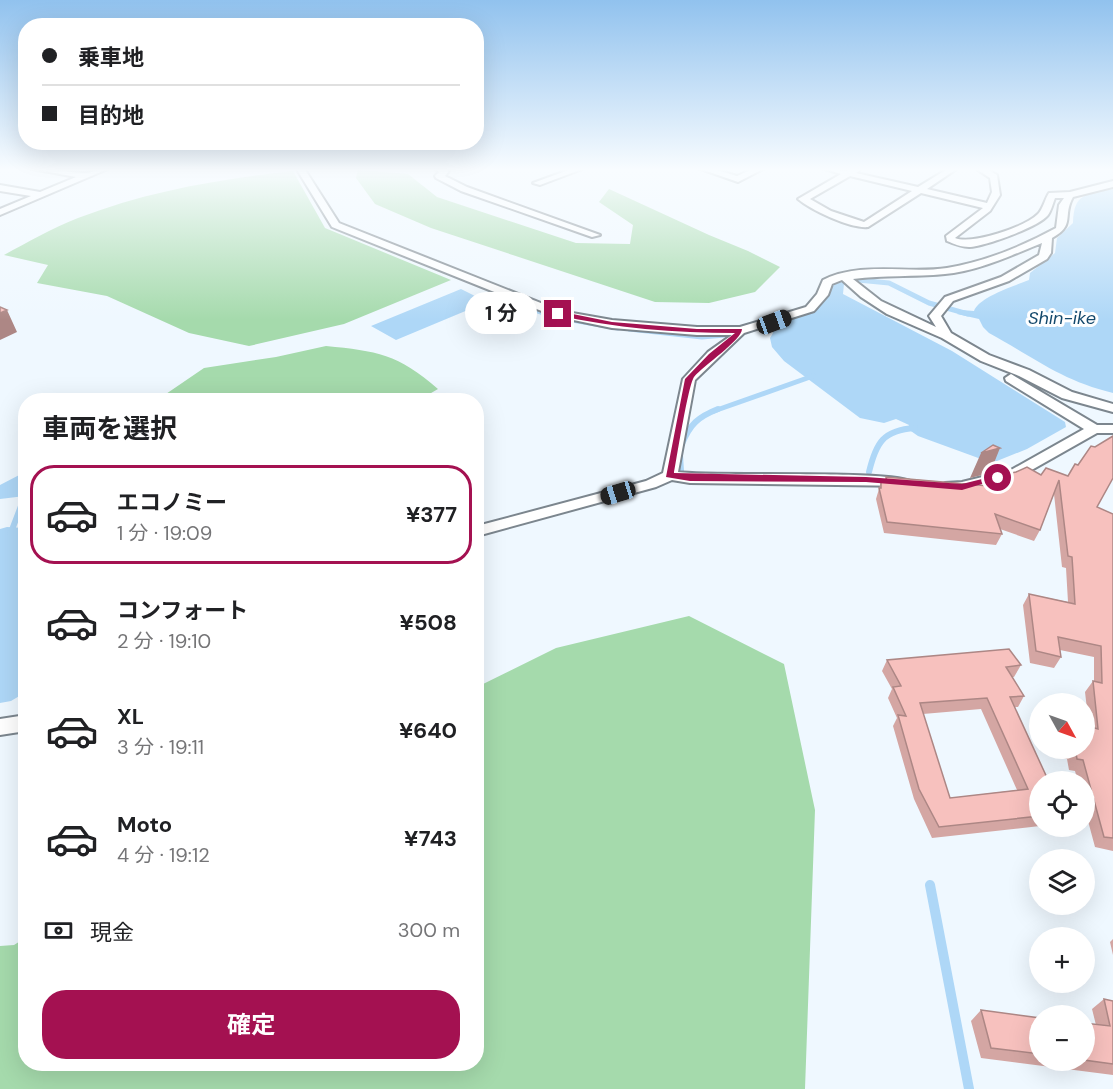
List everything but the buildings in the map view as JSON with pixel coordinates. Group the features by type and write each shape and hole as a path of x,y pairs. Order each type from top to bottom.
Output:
{"street":[{"path":"331,219 335,225 558,314 612,324 697,331 740,331 810,309 822,295 828,282 882,272 947,271 996,258 1047,237 1063,225 1063,219"},
{"path":"549,219 595,235"},
{"path":"846,219 865,225 875,219"},
{"path":"972,219 950,239 964,245 975,244 1038,219"},
{"path":"946,335 936,316 949,299 1005,279 1043,257 1046,253 1047,237"},
{"path":"847,280 855,289 926,329 946,335 985,358 1023,373 1067,395 1113,408"},
{"path":"670,475 689,379 740,331"},
{"path":"985,358 995,368 1094,429"},
{"path":"484,529 612,495 670,475 690,478 866,480 962,487 1016,473 1094,429 1113,429"},
{"path":"0,727 18,724"}],"green space":[{"path":"77,219 320,219 325,228 451,280 344,324 249,346 189,333 107,296 37,283 48,265 4,255"},
{"path":"410,219 503,219 576,243 630,244 633,225 624,219 674,219 780,267 755,292 709,303 655,302 431,228"},
{"path":"326,346 359,350 398,361 424,377 438,389 431,393 167,393 204,368 276,357"},
{"path":"689,616 784,664 815,810 805,1089 0,1089 0,946 18,942 18,1071 484,1071 484,684 556,648"}],"water":[{"name":"Shin-ike","path":"1073,219 1113,219 1113,393 1078,382 1048,368 989,333 979,319 957,314 961,310 974,311 990,297 1029,280 1030,273 1055,253 1057,238 1073,223"},
{"path":"836,280 844,284 843,294 952,351 1065,422 1066,427 1027,449 992,463 918,436 908,429 909,425 896,419 884,423 860,418 784,361 772,347 770,338 773,333 771,328 815,310 826,300"},
{"path":"461,289 487,302 396,340 371,326"},
{"path":"18,476 18,497 0,499 0,485"},
{"path":"18,528 18,697 0,703 0,529"}],"waterway":[{"path":"836,287 838,283 858,280 889,283 929,303 968,314"},
{"path":"483,301 494,296 555,317 618,328"},
{"path":"629,329 702,337 725,335"},
{"path":"714,411 813,376"},
{"path":"682,444 688,431 696,422 718,409"},
{"path":"869,472 878,446 888,435 915,428"},
{"path":"680,455 681,471"},
{"path":"10,535 18,514"},
{"path":"930,885 969,1089"}],"route":[{"path":"558,314 612,324 697,331 740,331 689,379 670,475 690,478 866,480 962,487 998,478"}]}
